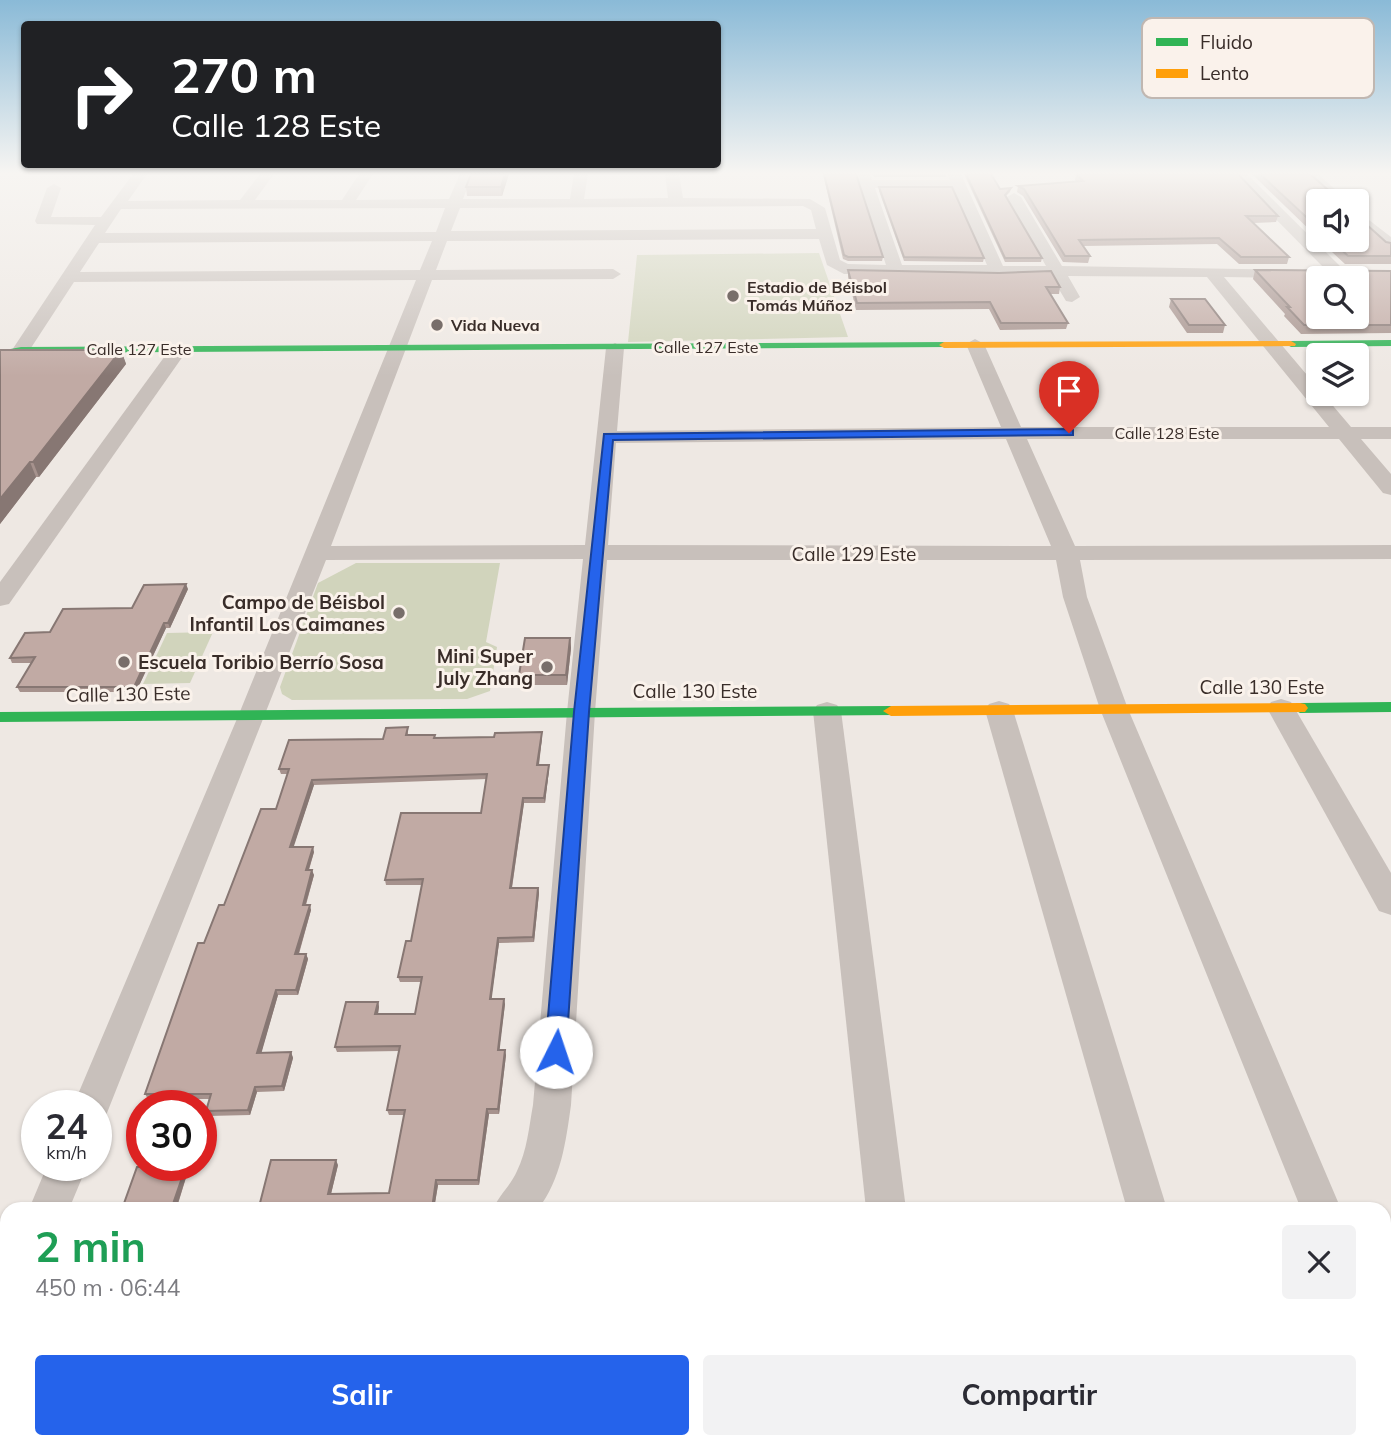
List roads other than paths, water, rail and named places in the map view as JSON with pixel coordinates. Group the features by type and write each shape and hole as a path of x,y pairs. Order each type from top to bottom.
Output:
{"street":[{"path":"21,350 92,242"},
{"path":"99,1090 253,714 440,242"},
{"path":"828,242 837,267 890,271 1345,272 1312,242"},
{"path":"882,242 890,271 889,291"},
{"path":"984,242 998,272"},
{"path":"1040,242 1072,297"},
{"path":"1212,273 1391,488"},
{"path":"69,277 613,274"},
{"name":"Calle 127 Este","path":"0,354 21,350 1391,343"},
{"path":"975,344 1067,555 1075,597 1114,709 1318,1202"},
{"path":"519,1202 533,1184 546,1143 552,1105 582,712 615,348"},
{"path":"0,599 179,349"},
{"name":"Calle 128 Este","path":"608,437 1391,433"},
{"name":"Calle 129 Este","path":"316,553 597,551 1067,555 1391,552"},
{"name":"Calle 130 Este","path":"0,717 1391,707"},
{"path":"1281,708 1391,902"},
{"path":"999,710 1145,1202"},
{"path":"827,711 885,1202"},
{"path":"52,1202 61,1181"}],"place":[{"name":"Estadio de Béisbol Tomás Múñoz","path":"733,296"},
{"name":"Vida Nueva","path":"437,325"},
{"name":"Campo de Béisbol Infantil Los Caimanes","path":"399,613"},
{"name":"Escuela Toribio Berrío Sosa","path":"124,662"},
{"name":"Mini Super July Zhang","path":"547,667"}]}
